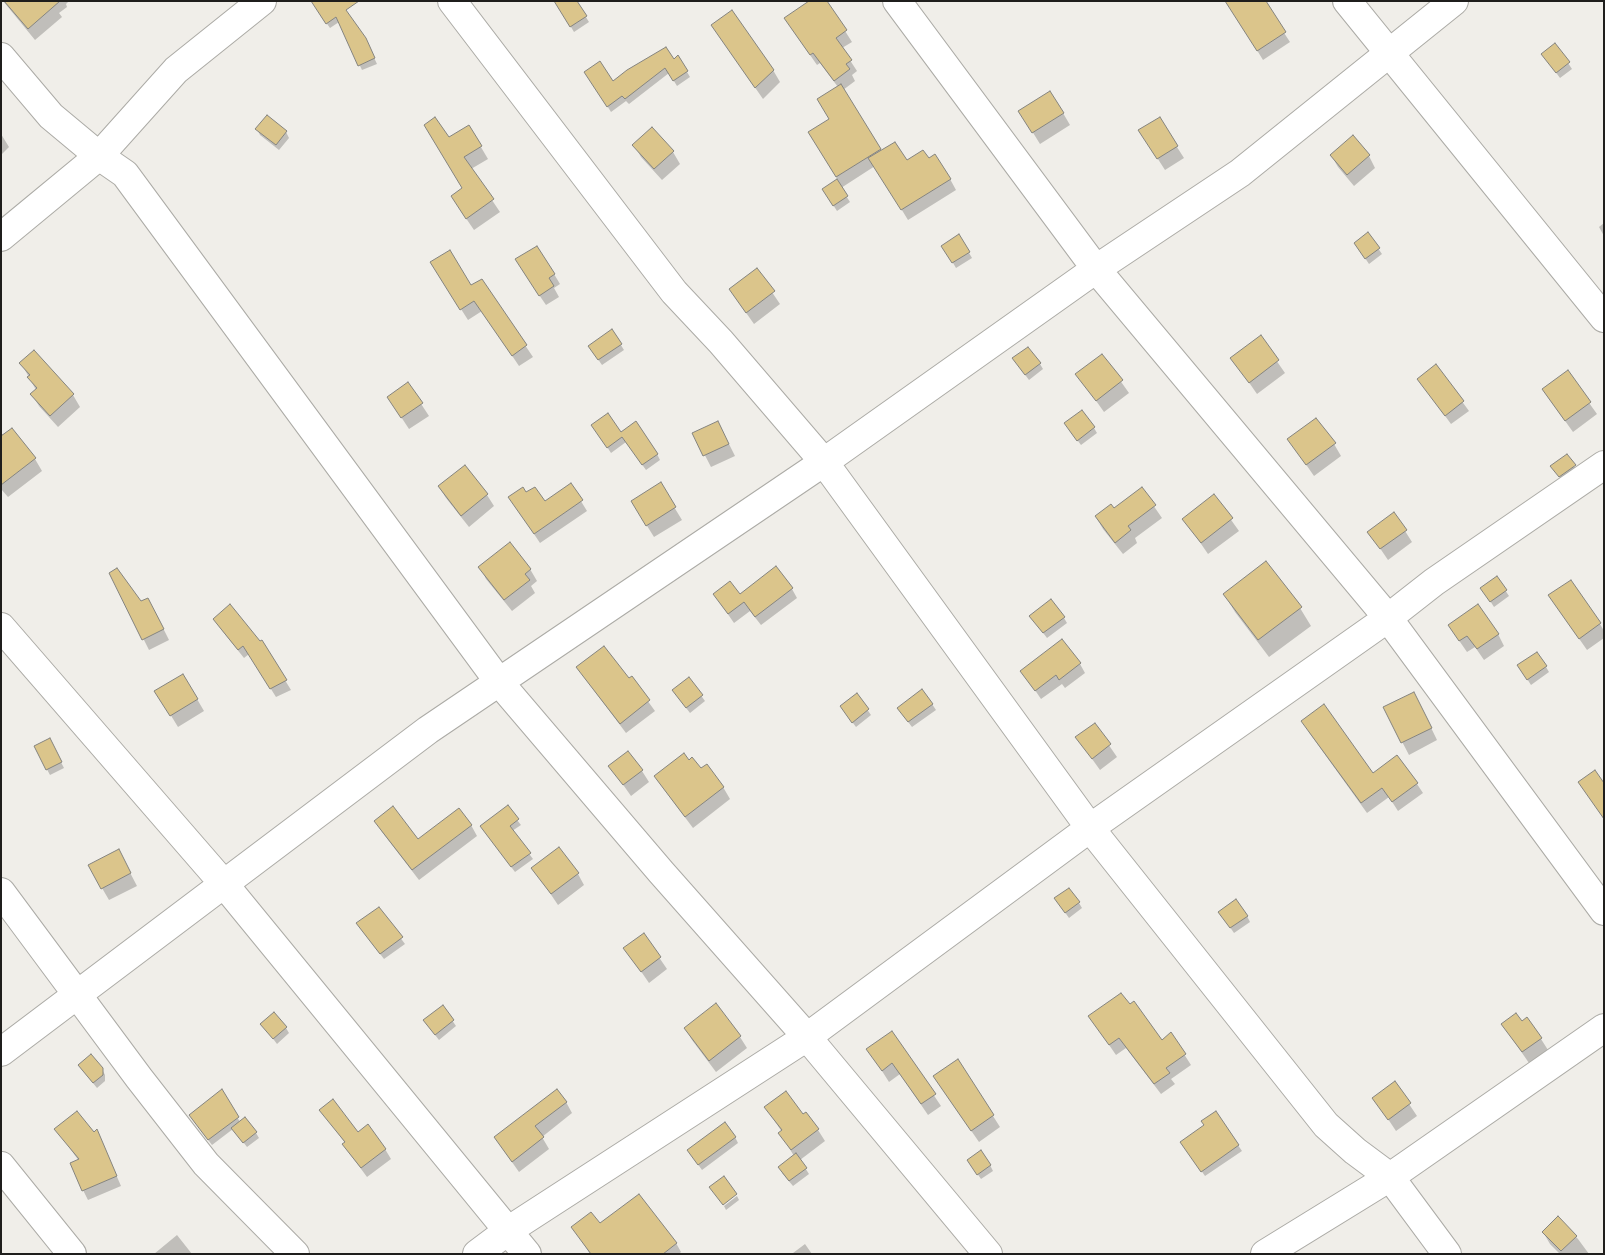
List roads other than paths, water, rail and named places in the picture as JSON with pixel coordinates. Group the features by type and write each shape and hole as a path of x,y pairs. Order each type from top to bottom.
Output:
{"street":[{"path":"1,237 99,156 176,70 262,1"},
{"path":"452,1 674,292 722,342 824,462 1090,828 1326,1125 1355,1151 1390,1177 1447,1254"},
{"path":"897,1 1096,269 1388,618 1604,911"},
{"path":"1347,1 1604,318"},
{"path":"1,1052 428,730 824,462 1096,269 1240,172 1454,1"},
{"path":"1,57 51,116 99,156 125,174 500,682 660,872 807,1037 988,1254"},
{"path":"477,1254 509,1230 807,1037 1090,828 1388,618 1434,582 1604,465"},
{"path":"1,628 224,884 527,1254"},
{"path":"1,892 139,1078 206,1164 295,1254"},
{"path":"1264,1254 1390,1177 1604,1028"},
{"path":"1,1166 72,1254"}]}
